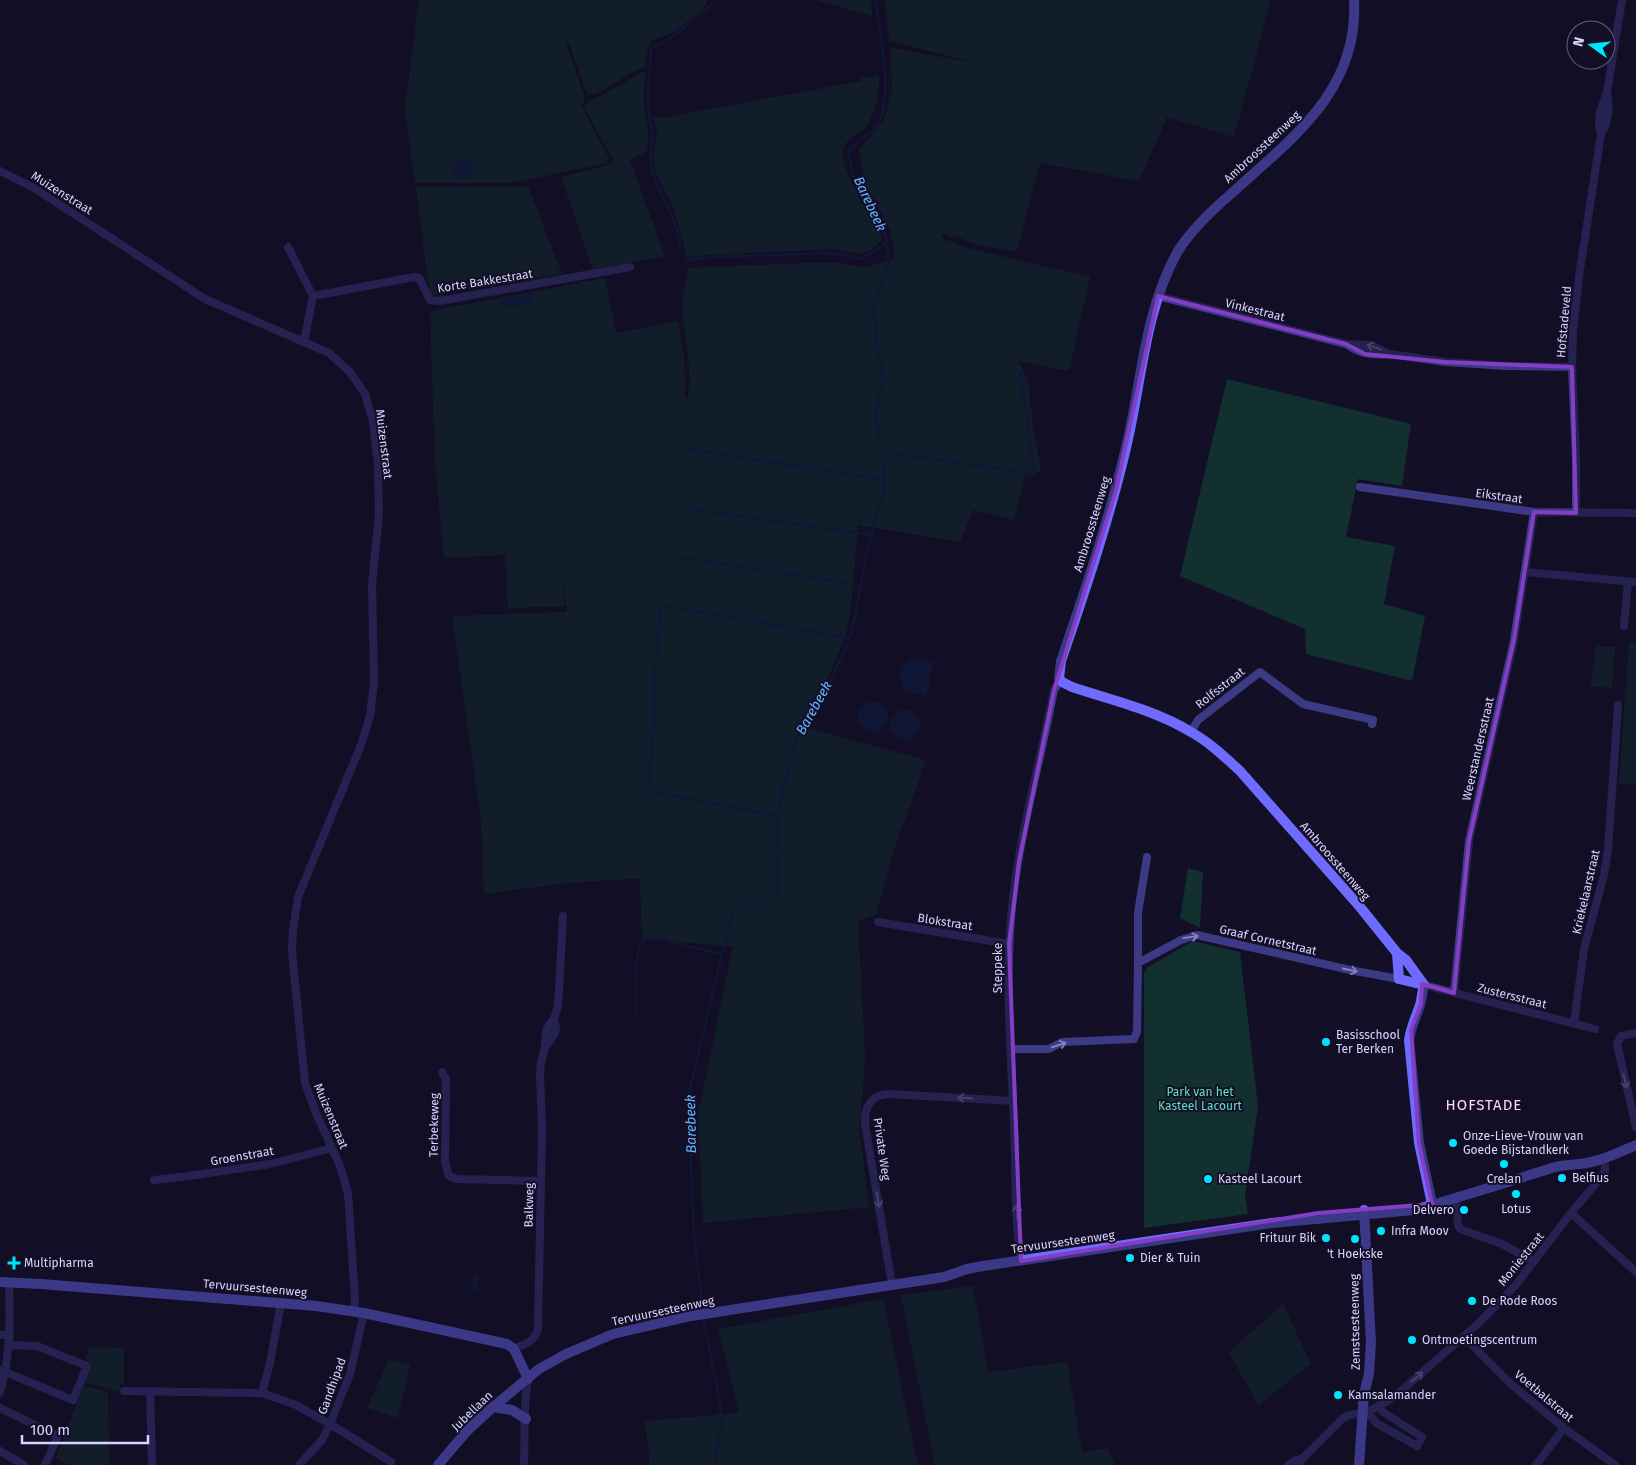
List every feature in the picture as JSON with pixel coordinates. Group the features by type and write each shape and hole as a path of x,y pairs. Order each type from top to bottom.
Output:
{"street":[{"name":"Ambroossteenweg","path":"1354,0 1353,29 1348,51 1342,69 1328,97 1308,123 1199,224 1179,250 1158,296 1150,325 1133,417 1116,490 1058,675 1060,681 1072,687 1160,717 1191,732 1214,748 1240,771 1360,907 1397,953 1406,960 1424,985"},
{"name":"Hofstadeveld","path":"1576,513 1576,449 1572,367 1575,303 1601,134 1600,112 1607,92 1622,0"},
{"name":"Muizenstraat","path":"0,171 34,188 206,298 329,353 350,372 365,394 373,422 378,464 379,514 372,585 374,681 370,716 361,745 298,897 292,931 292,967 305,1083 348,1193 355,1299 359,1313"},
{"path":"288,248 313,296 304,342"},
{"name":"Korte Bakkestraat","path":"313,296 414,277 419,278 430,300 440,301 630,267"},
{"name":"Vinkestraat","path":"1158,296 1346,344 1354,350 1366,354 1390,354 1446,362 1506,366 1572,367"},
{"name":"Eikstraat","path":"1360,487 1534,512 1636,514"},
{"name":"Weerstandersstraat","path":"1454,993 1469,841 1514,640 1534,512"},
{"path":"1525,572 1632,582 1624,626"},
{"name":"Rolfsstraat","path":"1191,732 1198,720 1260,672 1283,687 1303,704 1373,720 1372,724"},
{"name":"Steppeke","path":"1021,1261 1013,1101 1010,944 1013,896 1054,690 1060,681"},
{"name":"Kriekelaarstraat","path":"1574,1023 1584,949 1602,883 1608,850 1618,705"},
{"path":"1012,1049 1049,1048 1062,1042 1120,1040 1135,1037 1137,1031 1138,913 1147,857"},
{"name":"Balkweg","path":"514,1349 532,1341 536,1336 538,1328 542,1130 540,1074 545,1048 556,1026 554,1019 558,1006 563,916"},
{"name":"Blokstraat","path":"878,922 1010,944"},
{"name":"Graaf Cornetstraat","path":"1138,963 1181,940 1197,935 1350,970 1399,979"},
{"path":"1397,953 1399,979 1424,985 1421,1004 1409,1040 1419,1143 1432,1204"},
{"name":"Zustersstraat","path":"1424,985 1595,1029"},
{"path":"1636,1033 1620,1036 1617,1044 1636,1127"},
{"name":"Terbekeweg","path":"442,1072 446,1079 445,1162 449,1176 456,1179 541,1182"},
{"name":"Private Weg","path":"892,1285 865,1124 866,1112 870,1102 878,1096 889,1094 1013,1101"},
{"name":"Tervuursesteenweg","path":"528,1379 539,1369 566,1354 613,1334 691,1316 944,1277 967,1270 1021,1261 1272,1223 1364,1211 1414,1210 1456,1199 1555,1167 1579,1164 1605,1157 1636,1145"},
{"name":"Groenstraat","path":"154,1180 270,1164 332,1148"},
{"name":"Moniestraat","path":"1303,1458 1342,1419 1349,1415 1365,1413 1394,1397 1480,1322 1515,1286 1605,1171 1605,1157"},
{"path":"1456,1199 1460,1229 1502,1244 1534,1262"},
{"name":"Zemstsesteenweg","path":"1359,1465 1365,1413 1364,1394 1369,1374 1371,1342 1364,1211"},
{"path":"1571,1213 1636,1272"},
{"path":"0,1392 2,1371 10,1335 4,1282"},
{"name":"Tervuursesteenweg","path":"4,1282 316,1306 503,1342 514,1349"},
{"path":"262,1394 282,1303"},
{"name":"Gandhipad","path":"124,1391 262,1394 296,1406 330,1424 350,1374 359,1313"},
{"path":"0,1335 10,1335"},
{"name":"Voetbalstraat","path":"1464,1337 1511,1384 1564,1428 1615,1465"},
{"path":"2,1371 73,1400 87,1366 37,1346 9,1345"},
{"path":"514,1349 528,1379 525,1398 524,1465"},
{"name":"Jubellaan","path":"438,1465 492,1407 528,1379"},
{"path":"150,1391 152,1465"},
{"path":"1365,1413 1376,1423 1417,1446 1422,1437 1383,1412 1379,1405"},
{"path":"492,1407 514,1411 526,1419"},
{"path":"0,1408 58,1436 46,1465"},
{"path":"299,1465 322,1440 330,1424 391,1462"},
{"path":"1536,1465 1564,1428"},
{"path":"0,1451 24,1465"},
{"path":"1288,1465 1303,1458"},
{"path":"1298,1465 1303,1458"}],"highlighted area":[{"path":"1158,296 1346,344 1365,354 1446,362 1572,367 1576,513 1534,512 1514,640 1469,841 1454,993 1422,984 1421,1004 1411,1030 1419,1143 1432,1204 1318,1213 1021,1261 1009,944 1019,861 1054,690 1116,490"}],"green space":[{"path":"419,0 708,0 703,9 677,30 652,41 646,51 646,67 634,71 595,95 588,93 586,90 569,44 566,44 585,99 581,106 609,158 607,162 511,183 415,183 405,108"},
{"path":"816,0 871,0 872,16"},
{"path":"885,0 1271,0 1234,137 1167,117 1139,181 1040,163 1017,251 976,244 955,236 948,237 947,234 941,235 944,241 949,240 963,247 1090,277 1069,371 1018,361 1028,380 1041,472 1026,472 1014,520 973,510 960,542 858,525 851,607 846,634 807,728 926,760 893,853 876,915 858,921 865,1056 859,1128 869,1207 703,1223 698,1114 733,947 642,938 640,878 557,884 484,894 481,820 452,616 567,612 563,583 564,606 508,608 505,555 444,558 435,460 430,314 431,311 605,278 616,333 678,321 684,357 685,397 688,398 690,380 683,320 683,297 688,268 831,262 866,267 895,258 890,229 866,185 859,150 884,120 892,91 891,48 981,64 889,41"},
{"path":"646,72 644,100 648,133 646,152 630,160 665,256 593,269 561,177 613,164 613,160 584,106"},
{"path":"879,75 878,95 873,114 866,126 845,145 843,154 848,174 882,237 881,241 871,250 860,254 833,249 695,257 685,255 673,206 655,170 653,153 657,133 654,117 660,116 662,118 861,81 861,78"},
{"path":"528,186 562,274 434,295 430,291 428,280 416,187"},
{"path":"1227,379 1411,424 1402,486 1358,479 1346,537 1395,546 1384,604 1425,616 1412,681 1306,654 1305,629 1180,576"},
{"path":"1629,642 1636,643 1636,785 1619,784"},
{"path":"1596,646 1615,647 1612,688 1590,686"},
{"path":"1188,868 1203,872 1200,928 1180,918"},
{"name":"Park van het Kasteel Lacourt","path":"1193,941 1240,952 1258,1106 1245,1195 1248,1214 1144,1228 1144,973 1148,967"},
{"path":"973,1286 988,1372 1067,1362 1082,1452 1108,1448 1115,1465 935,1465 901,1295"},
{"path":"883,1299 918,1465 650,1465 645,1421 739,1413 718,1329"},
{"path":"1283,1304 1311,1364 1258,1405 1229,1352"},
{"path":"89,1347 124,1348 124,1384 120,1384 119,1392 85,1382 91,1363 86,1359"},
{"path":"389,1360 410,1365 398,1418 367,1408"},
{"path":"84,1385 108,1393 109,1465 69,1465 56,1458"}],"water":[{"path":"463,159 470,162 473,169 470,176 463,179 456,176 453,169 456,162"},
{"path":"531,293 534,297 533,305 501,307 501,300"},
{"path":"915,659 934,663 926,696 906,691 900,681 902,667 909,660"},
{"path":"873,702 883,707 888,717 883,727 873,732 863,727 858,717 863,707"},
{"path":"905,710 915,715 920,725 915,735 905,740 895,735 890,725 895,715"},
{"path":"473,1274 479,1275 478,1290 472,1290"}],"waterway":[{"path":"680,248 679,237 673,218 655,180 651,166 652,136 648,110 651,49 678,33 712,4 712,0"},
{"name":"Barebeek","path":"703,1311 694,1235 688,1097 722,954 732,917 739,900 764,902 777,897 776,849 779,810 784,784 797,737 815,703 831,679 850,638 868,546 885,487 885,475 876,418 883,377 877,345 873,303 886,274 888,255 885,234 856,182 849,159 849,149 876,127 882,115 885,100 884,65 876,0"},
{"path":"685,258 693,260 711,257 829,253 864,258 887,242"},
{"path":"882,452 1035,474 1020,371"},
{"path":"682,448 885,480"},
{"path":"682,508 871,535"},
{"path":"678,557 859,585"},
{"path":"664,606 850,638"},
{"path":"658,609 660,614 648,791 779,816"},
{"path":"636,1013 638,952 646,936 655,936 675,943 722,954"},
{"name":"Barebeek","path":"703,1316 720,1404 721,1426 715,1465"}],"place":[{"name":"Basisschool Ter Berken","path":"1326,1042"},
{"name":"Onze-Lieve-Vrouw van Goede Bijstandkerk","path":"1453,1143"},
{"name":"Crelan","path":"1504,1164"},
{"name":"Belfius","path":"1562,1178"},
{"name":"Kasteel Lacourt","path":"1208,1179"},
{"name":"Lotus","path":"1516,1194"},
{"name":"Delvero","path":"1464,1210"},
{"name":"Infra Moov","path":"1381,1231"},
{"name":"Frituur Bik","path":"1326,1238"},
{"name":"'t Hoekske","path":"1355,1239"},
{"name":"Dier & Tuin","path":"1130,1258"},
{"name":"Multipharma","path":"14,1263"},
{"name":"De Rode Roos","path":"1472,1301"},
{"name":"Ontmoetingscentrum","path":"1412,1340"},
{"name":"Kamsalamander","path":"1338,1395"}],"district":[{"name":"HOFSTADE","path":"1484,1105"}]}
